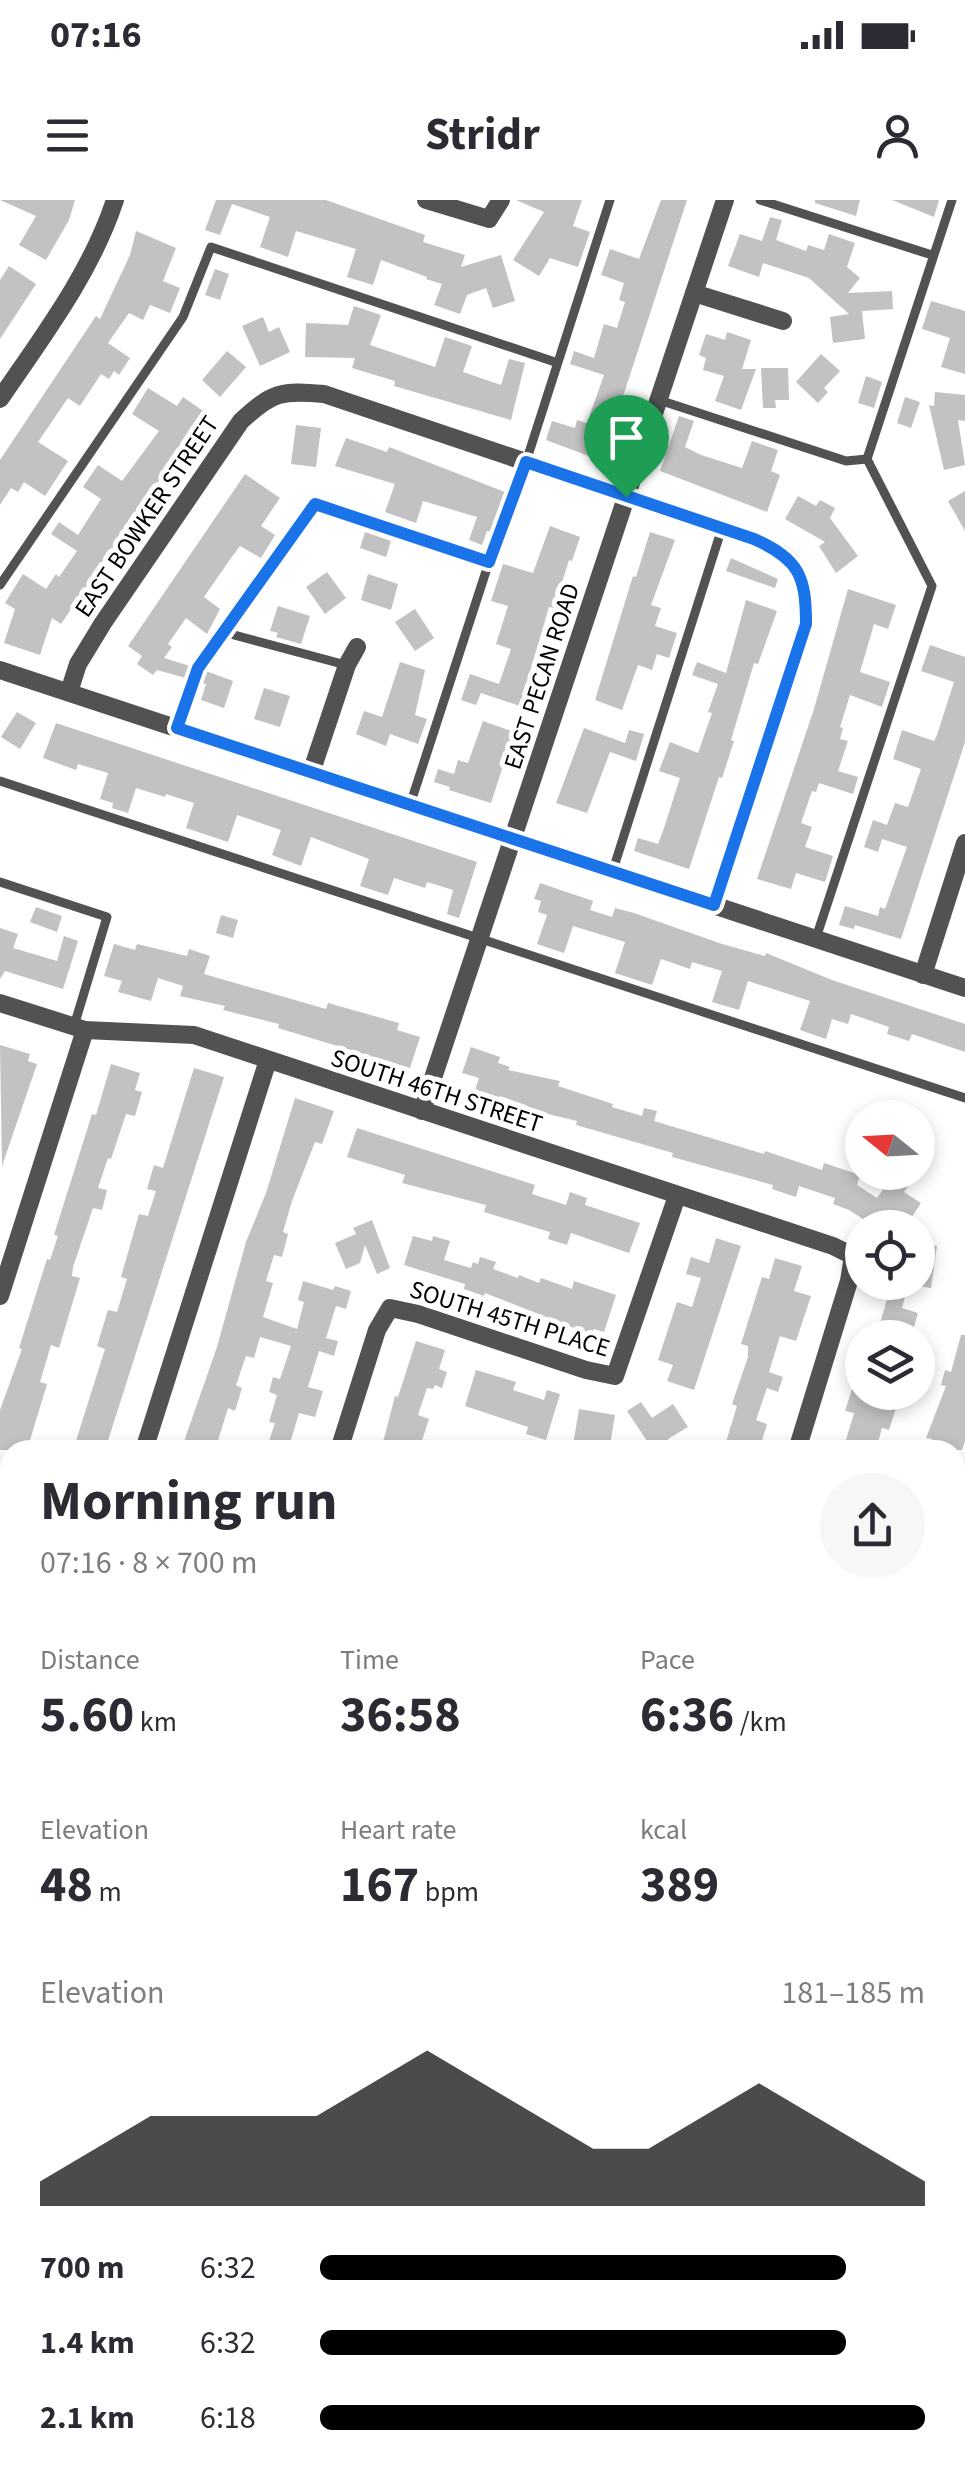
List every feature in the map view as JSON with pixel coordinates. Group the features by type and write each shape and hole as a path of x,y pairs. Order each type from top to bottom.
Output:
{"street":[{"path":"0,399 72,292 115,200"},
{"path":"426,200 489,219 501,200"},
{"name":"EAST PECAN ROAD","path":"422,1111 725,200"},
{"path":"694,293 782,320"},
{"name":"EAST BOWKER STREET","path":"69,692 78,664 102,623 241,421 271,398 289,390 324,394 526,462"},
{"path":"526,462 775,548 802,576 806,624 714,905"},
{"path":"312,772 347,665 357,647"},
{"path":"0,670 965,988"},
{"path":"923,974 965,844"},
{"name":"SOUTH 46TH STREET","path":"0,1003 79,1029 194,1035 833,1246 853,1256 849,1281 800,1440"},
{"path":"0,1296 79,1029"},
{"path":"147,1440 268,1060"},
{"name":"SOUTH 45TH PLACE","path":"342,1440 377,1330 390,1308 616,1376 677,1196"}],"lane":[{"path":"410,805 610,200"},
{"path":"760,200 932,255"},
{"path":"816,938 932,586 867,459 952,200"},
{"path":"0,585 182,318 211,247 555,362"},
{"path":"659,400 846,461 867,459"},
{"path":"177,728 198,668 315,504 489,562"},
{"path":"612,872 722,528"},
{"path":"224,632 347,665"},
{"path":"0,781 965,1098"},
{"path":"0,882 108,917 79,1029"}],"building":[{"path":"0,200 75,200 69,220 46,260 19,245 36,216"},
{"path":"216,200 326,200 425,235 423,242 465,255 461,267 501,255 515,301 493,308 486,288 467,295 460,314 434,305 442,284 381,260 373,285 347,277 356,249 296,231 288,257 260,247 270,217 232,204 220,235 205,230"},
{"path":"516,200 582,200 573,226 590,232 578,267 550,258 539,276 513,260 544,212"},
{"path":"661,200 687,200 602,461 546,440 552,421 575,428 577,420 587,423 604,375 570,364 574,351 594,358 604,324 617,328 625,302 619,300 624,283 601,275 610,249 639,259"},
{"path":"815,200 860,200 856,216"},
{"path":"892,200 939,200 934,217"},
{"path":"770,217 782,220 776,240 806,251 808,245 824,250 829,234 855,243 847,267 860,278 848,293 892,291 893,309 862,311 865,339 833,343 830,317 849,314 809,278 763,263 759,277 728,266 740,234 762,241"},
{"path":"136,231 176,248 163,281 180,288 170,313 150,305 143,320 129,313 108,343 130,358 119,375 114,371 109,379 101,374 80,406 68,398 38,442 68,461 45,496 24,482 18,492 11,488 0,505 0,460 96,316 100,319 130,255"},
{"path":"9,266 36,284 0,339 0,280"},
{"path":"215,269 229,274 220,300 205,295"},
{"path":"931,301 965,311 965,374 941,367 950,338 922,329"},
{"path":"354,306 381,315 370,345 435,367 445,337 472,346 463,372 501,385 509,359 525,363 511,420 394,386 395,381 352,368 355,358 305,357 306,323 348,325"},
{"path":"263,317 269,332 279,327 290,352 260,366 242,326"},
{"path":"727,332 751,340 742,369 756,369 741,410 715,401 724,376 703,370 706,358 699,355 706,334 725,340"},
{"path":"227,351 246,367 220,397 202,380"},
{"path":"821,354 840,371 824,388 828,392 818,403 796,382"},
{"path":"761,368 788,368 789,400 775,400 776,408 763,408"},
{"path":"866,376 882,382 874,408 858,403"},
{"path":"148,388 177,406 183,397 209,415 195,437 191,434 61,624 52,618 40,655 4,643 15,609 5,603 23,574 46,589 77,551 51,534 59,522 78,535 101,499 83,487 98,465 122,481 159,431 132,414"},
{"path":"935,392 965,395 965,421 958,420 965,465 944,470 929,405 934,406"},
{"path":"905,397 920,402 911,428 897,423"},
{"path":"679,416 694,421 685,447 701,455 742,468 752,441 778,450 771,471 780,475 767,512 660,471"},
{"path":"296,425 321,428 316,467 291,464"},
{"path":"346,438 387,452 389,447 505,492 491,532 487,531 482,545 469,540 477,517 423,501 416,523 385,512 395,484 335,466"},
{"path":"245,474 280,498 261,526 275,535 261,558 240,546 204,597 220,609 207,634 186,618 168,644 172,647 164,658 190,666 186,678 157,670 153,675 137,664 142,656 128,646"},
{"path":"965,491 965,531 948,501"},
{"path":"798,496 816,506 820,500 835,508 830,518 858,556 836,573 819,546 825,542 785,519"},
{"path":"550,526 580,537 554,608 549,607 520,706 481,693 476,705 461,700 470,674 499,684 511,649 496,644 508,606 491,601 503,564 533,573"},
{"path":"365,532 391,541 386,557 360,548"},
{"path":"650,532 675,540 651,605 661,608 655,626 677,633 669,658 657,654 652,670 638,665 622,710 595,700"},
{"path":"731,558 778,579 775,588 726,571"},
{"path":"327,572 346,598 325,614 306,587"},
{"path":"368,574 398,584 391,610 361,600"},
{"path":"848,589 896,605 888,629 874,624 860,672 890,682 882,707 850,695 840,727 840,739 848,741 838,771 858,777 853,794 819,783 816,792 812,791 801,823 812,827 805,847 833,856 825,882 796,873 791,889 757,879 814,709"},
{"path":"746,600 777,611 758,664 754,663 731,740 734,741 689,869 634,851 638,838 658,844 664,828 680,778 659,771 670,742 698,753 712,713 708,712 718,684 692,675 697,662 726,673"},
{"path":"278,606 310,616 301,644 276,637 278,633 270,631"},
{"path":"415,609 434,638 415,651 395,622"},
{"path":"930,645 965,657 965,742 901,939 855,925 854,929 839,925 845,906 878,916 880,907 885,909 907,847 882,839 878,852 864,847 873,820 887,825 895,803 908,807 921,769 893,759 902,730 934,741 937,735 954,682 921,671"},
{"path":"400,662 425,670 415,715 427,719 418,744 390,734 386,746 356,734 364,711 382,717"},
{"path":"206,671 233,681 224,708 201,700"},
{"path":"264,688 290,696 280,727 254,719"},
{"path":"17,712 36,723 20,749 1,737"},
{"path":"483,721 514,732 491,803 434,782 438,769 454,774 458,760 468,763"},
{"path":"56,723 477,862 459,918 447,914 453,890 427,882 425,888 394,878 388,895 360,886 369,859 311,837 301,866 272,855 281,830 237,815 228,842 186,828 194,803 166,794 165,797 136,788 128,813 112,808 113,803 100,799 108,773 78,764 76,770 43,758"},
{"path":"584,728 625,743 629,730 644,734 636,761 610,752 587,813 556,803"},
{"path":"540,883 593,901 590,910 612,917 615,908 722,944 765,956 766,953 832,980 965,1024 965,1052 912,1034 909,1041 887,1034 889,1027 851,1014 848,1024 832,1019 826,1039 800,1030 810,1001 748,981 739,1010 712,1002 722,971 692,962 690,969 661,959 652,985 615,973 625,942 573,926 564,953 537,944 547,915 538,912 541,901 534,899"},
{"path":"36,907 62,916 57,932 30,922"},
{"path":"221,915 238,920 233,938 216,933"},
{"path":"0,928 18,934 13,948 57,961 64,936 78,941 63,989 5,971 0,979"},
{"path":"114,944 135,950 137,944 187,956 189,949 210,956 204,974 326,1009 328,1003 399,1023 397,1030 420,1037 410,1068 278,1028 279,1024 223,1010 225,1006 180,996 183,986 158,978 151,1001 118,992 122,981 104,976"},
{"path":"0,1045 30,1054 28,1061 37,1064 2,1166"},
{"path":"471,1047 500,1057 498,1063 510,1067 508,1070 560,1081 558,1086 613,1104 612,1107 642,1116 644,1108 657,1111 654,1121 822,1170 824,1163 845,1170 845,1190 865,1190 877,1198 882,1190 905,1190 921,1203 916,1210 849,1210 833,1204 835,1198 799,1186 796,1197 772,1189 773,1185 672,1157 673,1153 527,1109 528,1106 500,1096 498,1101 474,1093 479,1078 462,1073"},
{"path":"111,1064 140,1073 135,1090 142,1092 135,1116 126,1114 98,1188 107,1190 102,1210 93,1208 73,1267 72,1276 80,1278 59,1348 51,1345 40,1382 47,1384 30,1440 0,1440 0,1410 47,1259 50,1260 58,1236 54,1235 92,1114 96,1115"},
{"path":"194,1068 224,1077 108,1440 76,1440 105,1349 97,1346 108,1310 117,1312 127,1279 121,1277 139,1214 148,1216 156,1191 147,1189 154,1165 163,1168"},
{"path":"295,1098 334,1111 322,1144 315,1142 292,1201 283,1232 288,1234 282,1257 274,1255 266,1281 273,1283 263,1317 297,1329 304,1302 298,1300 303,1281 351,1291 346,1309 336,1306 326,1338 338,1341 334,1356 319,1351 308,1387 323,1391 315,1417 299,1413 291,1440 269,1440 275,1423 269,1422 277,1395 269,1392 273,1377 280,1379 291,1346 260,1337 254,1358 246,1356 236,1385 242,1388 235,1411 228,1408 218,1440 184,1440 217,1347 246,1242 266,1193"},
{"path":"357,1128 535,1185 532,1194 566,1205 570,1192 587,1198 585,1205 640,1223 629,1253 571,1233 567,1245 548,1239 550,1232 484,1212 486,1205 402,1183 405,1175 347,1157"},
{"path":"372,1220 390,1268 377,1274 365,1245 360,1263 346,1269 335,1243 356,1234 353,1228"},
{"path":"413,1236 450,1241 444,1260 471,1268 480,1257 496,1262 493,1269 518,1278 519,1275 539,1283 541,1278 572,1289 574,1281 616,1295 604,1332 594,1329 592,1335 485,1293 484,1296 464,1289 465,1284 404,1265"},
{"path":"716,1238 741,1246 694,1390 667,1381 673,1365 658,1360 677,1302 692,1307 701,1278 686,1274 691,1257 709,1263"},
{"path":"775,1258 802,1266 794,1291 811,1296 796,1341 780,1336 769,1372 783,1377 778,1392 767,1388 756,1420 767,1424 762,1440 727,1440 737,1406 732,1404 748,1357 748,1346 741,1344 762,1277 769,1279"},
{"path":"887,1300 904,1300 902,1308 918,1313 916,1320 881,1320"},
{"path":"961,1335 965,1335 965,1440 932,1440 926,1438 946,1386 941,1385 945,1370 951,1372"},
{"path":"416,1341 445,1350 439,1369 447,1372 442,1388 427,1388 418,1415 429,1419 422,1440 384,1440 395,1396 398,1397"},
{"path":"476,1370 516,1382 513,1390 544,1400 547,1390 560,1394 546,1440 526,1434 528,1427 465,1406"},
{"path":"641,1402 652,1418 673,1404 688,1427 669,1440 646,1440 627,1411"},
{"path":"579,1409 615,1415 611,1440 574,1440"},
{"path":"895,1410 889,1430 882,1428 879,1440 846,1440 854,1413 845,1411"}],"route":[{"path":"526,462 626,497 775,548 802,576 806,624 714,905 177,728 198,668 315,504 489,562 526,462"}]}
